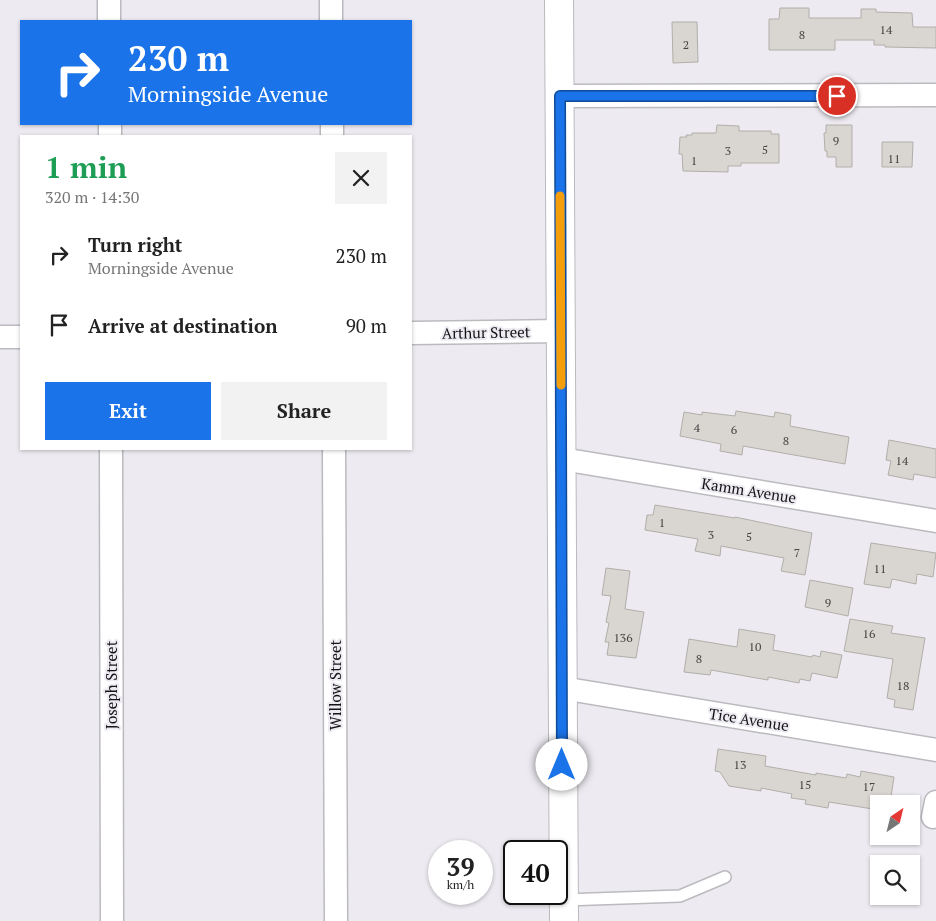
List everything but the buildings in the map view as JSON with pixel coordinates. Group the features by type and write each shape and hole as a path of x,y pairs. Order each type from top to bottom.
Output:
{"street":[{"path":"109,0 109,20"},
{"path":"331,0 332,20"},
{"path":"559,0 564,910"},
{"path":"560,96 936,95"},
{"name":"Arthur Street","path":"412,333 561,331"},
{"path":"0,337 20,337"},
{"name":"Joseph Street","path":"111,450 112,921"},
{"name":"Willow Street","path":"334,450 336,921"},
{"name":"Kamm Avenue","path":"562,459 936,521"},
{"name":"Tice Avenue","path":"562,688 936,750"}],"lane":[{"path":"564,910 680,896 725,877"}],"slow traffic":[{"path":"560,196 561,385"}],"route":[{"path":"562,765 560,96 837,96"}]}
